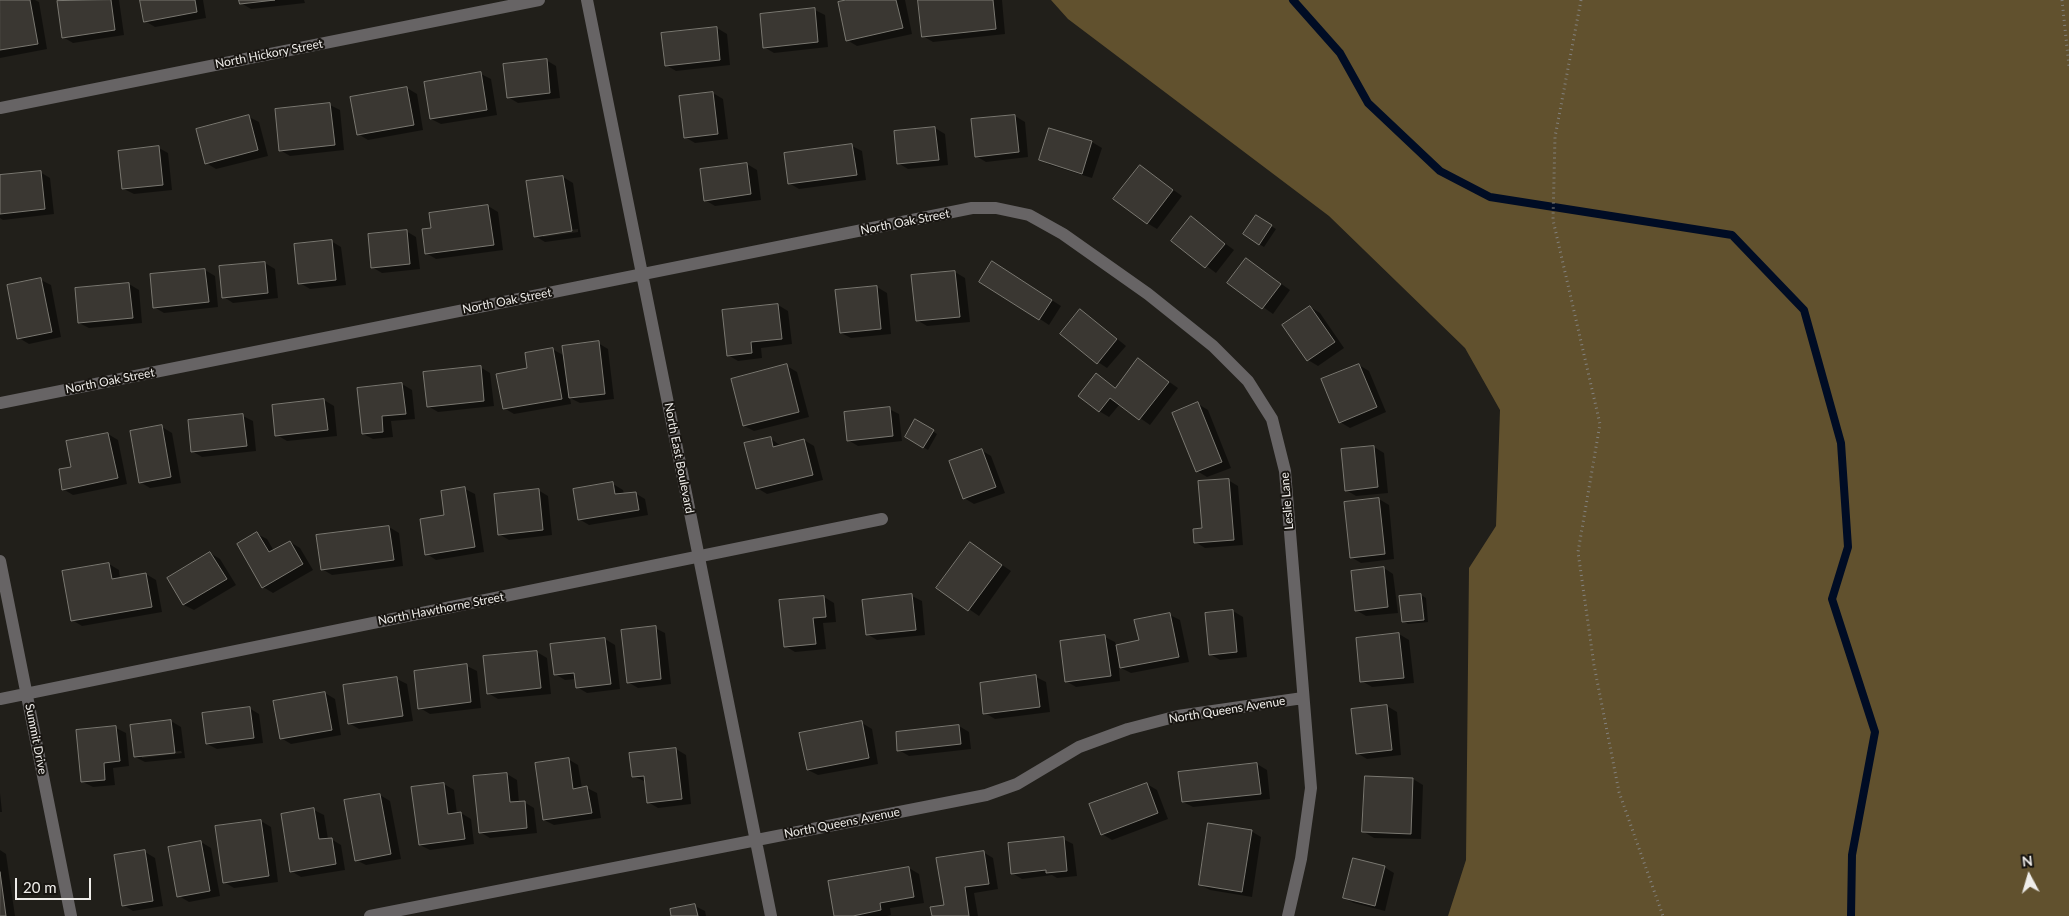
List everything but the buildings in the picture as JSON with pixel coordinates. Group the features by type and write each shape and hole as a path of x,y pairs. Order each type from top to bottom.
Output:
{"street":[{"name":"North Hickory Street","path":"0,108 539,0"},
{"name":"North East Boulevard","path":"588,0 771,916"},
{"name":"North Oak Street","path":"0,403 972,208 996,208 1015,212"},
{"name":"Leslie Lane","path":"1015,212 1029,216 1063,234 1148,294 1206,340 1248,381 1272,419 1285,471 1312,788 1301,859 1288,916"},
{"name":"North Hawthorne Street","path":"0,698 882,519"},
{"name":"Summit Drive","path":"0,561 71,916"},
{"name":"North Queens Avenue","path":"370,916 986,795 1018,784 1079,747 1128,728 1178,716 1303,698"}],"path":[{"path":"1582,0 1555,137 1553,190 1553,220 1600,424 1578,552 1594,665 1620,792 1663,916"},
{"path":"2062,0 2069,66"}],"shaded area":[{"path":"1051,0 2069,0 2069,916 1448,916 1466,860 1469,568 1496,526 1500,410 1465,348 1329,216 1068,19"}],"waterway":[{"path":"1293,0 1340,53 1368,103 1440,171 1490,197 1732,235 1804,310 1841,443 1848,547 1832,599 1875,732 1852,855 1851,916"}]}
